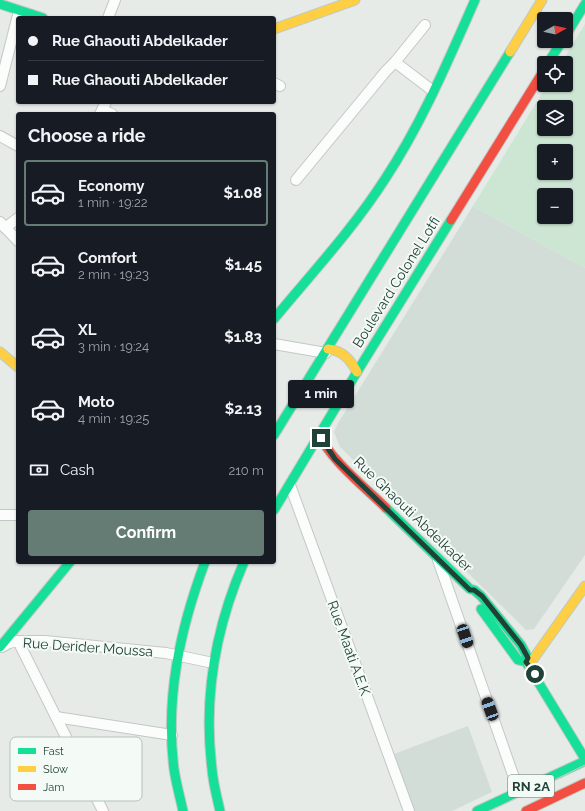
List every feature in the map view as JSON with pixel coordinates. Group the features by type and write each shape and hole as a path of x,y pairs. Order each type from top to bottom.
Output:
{"main road":[{"path":"276,29 354,0"},
{"path":"276,317 357,218 385,179 419,122 476,0"},
{"name":"Boulevard Colonel Lotfi","path":"276,432 339,332 542,0"},
{"path":"0,4 37,16"},
{"path":"573,24 585,4"},
{"name":"Boulevard Colonel Lotfi","path":"276,507 357,372 366,351 537,81"},
{"path":"339,332 344,341"},
{"path":"327,351 341,352 347,355 357,372"},
{"path":"0,352 16,365"},
{"name":"Rue Ghaouti Abdelkader","path":"320,435 322,441 335,459 470,590 474,590 482,596 521,645 528,658 528,664 585,760"},
{"name":"Rue Ghaouti Abdelkader","path":"311,450 320,451 335,459"},
{"path":"0,648 68,564"},
{"path":"183,811 174,769 172,736 173,696 177,655 190,604 204,564"},
{"path":"220,811 209,747 209,706 212,663 231,592 243,564"},
{"path":"528,664 581,597 585,586"},
{"name":"RN 2A","path":"476,811 585,760"},
{"name":"RN 2A","path":"526,811 585,783"}],"street":[{"path":"109,16 115,0"},
{"path":"18,16 20,10"},
{"path":"0,86 16,25"},
{"path":"296,180 425,25"},
{"path":"395,62 434,91"},
{"path":"0,136 16,145"},
{"path":"16,219 3,225 16,239"},
{"path":"276,344 327,351"},
{"name":"Rue Maati A.E.K","path":"290,485 409,811"},
{"path":"0,515 16,515"},
{"path":"437,557 519,792"},
{"path":"26,615 23,623 24,632 35,641"},
{"path":"18,641 66,737"},
{"name":"Rue Derider Moussa","path":"0,648 9,643 18,641 35,641 158,652 212,663"},
{"path":"56,717 172,736"},
{"path":"98,801 103,811"}],"shaded area":[{"path":"473,206 585,268 585,555 534,629 526,630 340,447 334,432 338,423"},
{"path":"468,726 492,792 452,811 414,811 394,754"}],"green space":[{"path":"585,24 585,268 473,206 537,101 537,136 573,136 573,100 538,100 543,92 573,92 573,56 565,56 570,48 573,48 573,44"}],"tram line":[{"path":"490,811 585,765"}],"traffic: fast":[{"path":"276,317 360,216 385,179 423,114 475,0"},
{"path":"0,4 37,16"},
{"path":"573,24 585,4"},
{"path":"552,56 558,48"},
{"path":"276,432 510,52"},
{"path":"276,507 451,220"},
{"path":"386,508 470,589 474,590 481,596 521,645 528,658 526,662 585,759"},
{"path":"0,647 68,564"},
{"path":"183,811 174,769 172,742 173,690 188,613 204,564"},
{"path":"220,811 213,780 210,742 209,715 211,689 219,638 234,587 243,564"},
{"path":"481,609 518,660 526,662"},
{"path":"477,811 585,761"}],"traffic: slow":[{"path":"276,28 355,0"},
{"path":"510,52 542,0"},
{"path":"328,349 346,356 357,372"},
{"path":"0,352 16,365"},
{"path":"529,665 585,586"}],"traffic: jam":[{"path":"451,220 537,81"},
{"path":"320,435 331,454 386,508"},
{"path":"526,811 585,783"}],"route":[{"path":"321,438 335,459 470,590 474,590 482,596 521,645 527,654 528,658 526,662 535,674"}]}
